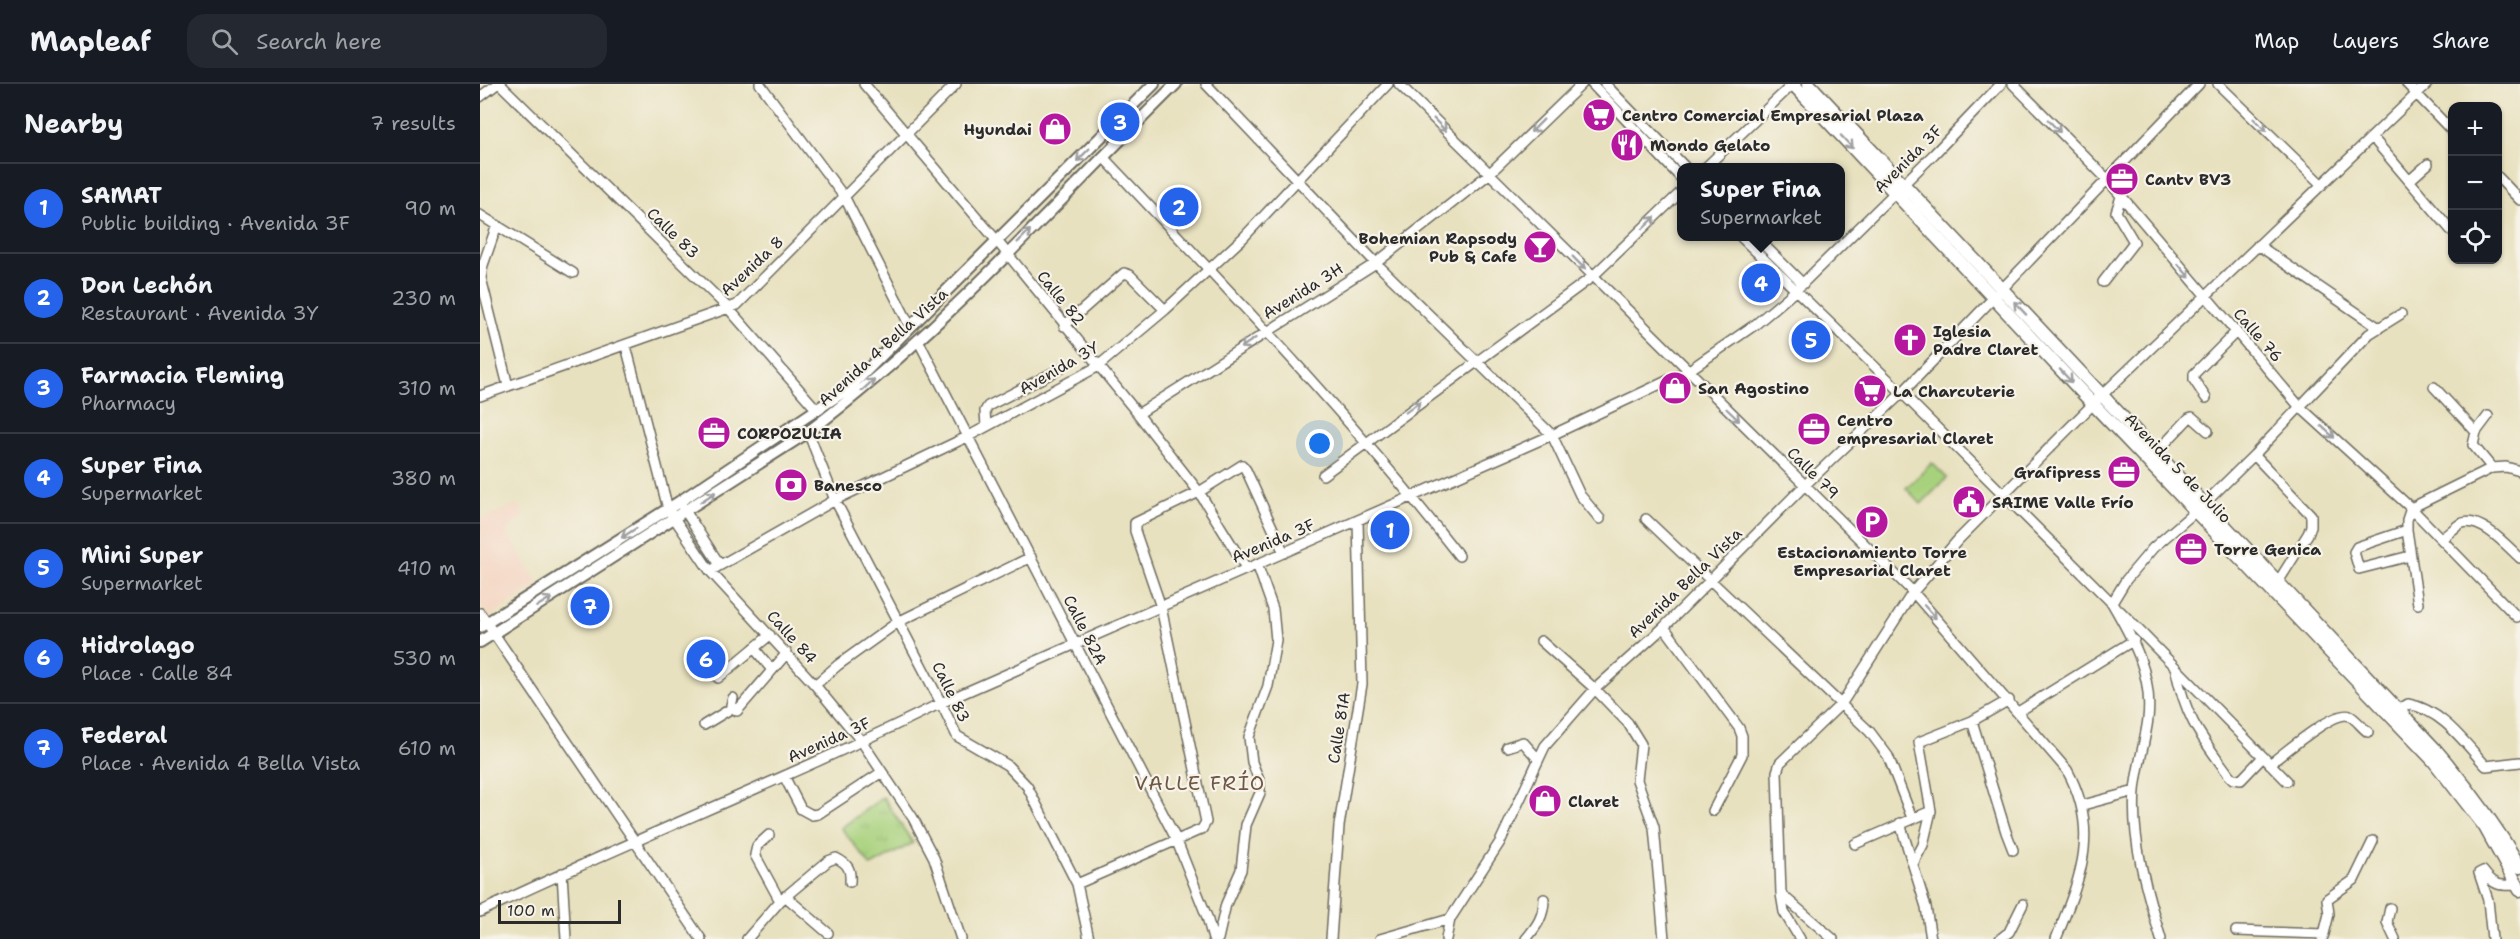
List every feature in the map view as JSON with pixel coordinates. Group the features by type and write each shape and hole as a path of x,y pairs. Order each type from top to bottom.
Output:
{"main road":[{"name":"Avenida 5 de Julio","path":"1793,84 1899,189 2200,508 2433,760 2485,827 2519,887"},
{"name":"Avenida 5 de Julio","path":"1809,84 1899,189"},
{"name":"Avenida 5 de Julio","path":"2097,400 2156,453 2200,508 2278,582 2398,710 2465,784 2494,823 2520,867"}],"street":[{"path":"480,97 498,84"},
{"name":"Calle 83","path":"498,84 729,309 817,410"},
{"path":"760,84 845,198 910,326"},
{"name":"Calle 82","path":"864,84 997,241 1097,367 1138,414 1199,492 1246,568"},
{"name":"Avenida 8","path":"480,396 737,305 956,84"},
{"name":"Avenida 4 Bella Vista","path":"484,625 679,502 849,388 1154,84"},
{"name":"Avenida 4 Bella Vista","path":"480,642 808,432 853,398 918,340 1176,84"},
{"path":"1206,84 1376,263 1552,435 1580,495 1600,519"},
{"name":"Avenida 3Y","path":"710,571 836,500 969,436 1097,367 1165,310 1243,238 1388,84"},
{"name":"Calle 79","path":"1399,84 1912,592 2009,700 2067,770 2083,805 2084,851 2081,871 2056,939"},
{"name":"Avenida 3H","path":"1138,414 1376,263 1489,174 1580,84"},
{"path":"1592,84 1677,174"},
{"path":"1605,84 1680,163"},
{"path":"1711,163 1793,84"},
{"name":"Avenida 3F","path":"480,912 562,873 861,742 941,703 1552,435 1688,371 1756,324 1803,284 2001,84"},
{"name":"Calle 76","path":"2013,84 2106,178 2300,406 2411,508 2517,617"},
{"name":"Avenida Bella Vista","path":"1446,939 1450,919 1500,842 1545,746 1595,689 1664,627 1804,486 1902,393 2106,178 2199,84"},
{"path":"2218,84 2322,185"},
{"path":"2407,84 2448,127"},
{"path":"1800,939 1784,912 1781,894 1777,772 1780,763 1842,703 1912,592 1958,540 2097,400 2427,84"},
{"path":"2372,136 2448,226"},
{"path":"1102,156 1210,269 1367,442 1459,556"},
{"path":"2409,181 2428,164"},
{"path":"2502,181 2520,200"},
{"path":"1323,475 1592,277 1677,196"},
{"path":"2103,282 2134,242 2116,212 2121,196"},
{"path":"480,215 573,273"},
{"path":"497,225 483,264 481,278 508,386"},
{"path":"1744,241 2004,494 2288,781"},
{"path":"1759,241 1803,284"},
{"path":"2258,245 2379,328"},
{"path":"1064,326 1124,273 1130,275 1165,310"},
{"path":"2112,603 2126,580 2153,548 2200,508 2254,455 2369,334 2401,314"},
{"path":"2206,398 2194,380 2194,374 2236,332"},
{"name":"Calle 82A","path":"918,340 1176,839 1207,916 1213,939"},
{"name":"Calle 84","path":"626,345 668,509 710,571 815,685 882,772 913,818 934,858 961,939"},
{"path":"986,426 985,411 988,406 1060,369"},
{"path":"2434,387 2476,432"},
{"path":"2488,416 2476,432 2473,445 2492,468"},
{"path":"2156,453 2189,418 2192,417 2208,431"},
{"name":"Calle 83","path":"808,432 836,500 957,736 1007,765 1027,786 1077,884 1089,939"},
{"path":"2254,455 2311,515 2308,534 2278,582"},
{"path":"1077,884 1202,829 1206,822 1161,607 1135,531 1135,522 1199,492 1239,466 1244,467 1284,553"},
{"path":"2418,604 2406,530 2411,508 2492,468 2506,467 2520,471"},
{"path":"679,502 720,565"},
{"path":"1646,519 1870,732 1888,756 1912,818"},
{"name":"Calle 81A","path":"1330,939 1342,803 1362,684 1358,520"},
{"path":"2441,539 2461,524 2477,524 2494,534 2520,558"},
{"path":"2406,530 2357,547 2354,552 2359,568 2410,556"},
{"path":"815,685 838,665 898,622 1031,556"},
{"path":"1218,939 1226,904 1241,870 1246,825 1260,793 1260,783 1252,762 1250,737 1268,686 1276,640 1273,609 1257,564"},
{"path":"2112,603 2134,640 2145,674 2148,694 2148,717 2135,791 2135,813 2147,892 2161,939"},
{"path":"480,613 484,625 495,633 701,939"},
{"path":"1664,627 1739,728 1742,736 1742,755 1713,811"},
{"path":"718,678 770,635"},
{"path":"2018,712 2134,640"},
{"path":"1541,641 1595,689 1628,723 1641,744 1637,780 1654,827 1664,939"},
{"path":"754,648 772,670"},
{"path":"704,725 732,708 739,710 787,653"},
{"path":"2175,665 2182,700 2197,733 2233,779 2241,780 2266,761 2342,715 2350,716 2367,732"},
{"path":"732,708 731,703 734,698"},
{"path":"1914,862 1923,845 1931,811 1919,742 1972,721 2009,700"},
{"path":"2398,710 2408,704 2422,706 2439,717 2486,766 2520,762"},
{"path":"1972,721 2013,850"},
{"path":"1507,747 1522,742 1538,759"},
{"path":"784,776 801,809 812,815 818,814 882,772"},
{"path":"2083,805 2135,791"},
{"path":"1855,844 1931,811"},
{"path":"1900,823 1914,862 1926,907 1931,939"},
{"path":"769,835 757,846 754,855 783,899 828,933"},
{"path":"2236,931 2323,937 2329,914 2328,896 2354,880 2373,841"},
{"path":"747,939 783,899 828,861 836,858 846,863 850,871 850,882"},
{"path":"2492,939 2488,900 2479,873 2483,871 2494,884 2499,886 2519,887"},
{"path":"562,873 566,939"},
{"path":"1781,894 1833,939"},
{"path":"1526,939 1538,925 1544,912 1544,899"},
{"path":"2000,939 2008,932 2023,904"},
{"path":"2390,908 2387,922 2395,939"},
{"path":"1380,939 1450,919"}],"shaded area":[{"path":"518,504 524,516 506,530 539,585 488,617 480,605 480,519"}],"green space":[{"path":"1932,463 1947,478 1921,504 1906,488"},
{"path":"883,797 913,843 871,866 841,828"}],"place":[{"name":"Centro Comercial Empresarial Plaza","path":"1599,115"},
{"name":"Farmacia Fleming","path":"1120,122"},
{"name":"Hyundai","path":"1055,129"},
{"name":"Mondo Gelato","path":"1627,145"},
{"name":"Cantv BV3","path":"2122,179"},
{"name":"Don Lechón","path":"1179,207"},
{"name":"Bohemian Rapsody Pub & Cafe","path":"1540,247"},
{"name":"Super Fina","path":"1761,283"},
{"name":"Mini Super","path":"1811,340"},
{"name":"Iglesia Padre Claret","path":"1910,340"},
{"name":"San Agostino","path":"1675,388"},
{"name":"La Charcuterie","path":"1870,391"},
{"name":"Centro empresarial Claret","path":"1814,429"},
{"name":"CORPOZULIA","path":"714,433"},
{"name":"Grafipress","path":"2124,472"},
{"name":"Banesco","path":"791,485"},
{"name":"SAIME Valle Frío","path":"1969,502"},
{"name":"Estacionamiento Torre Empresarial Claret","path":"1872,522"},
{"name":"SAMAT","path":"1390,530"},
{"name":"Torre Genica","path":"2191,549"},
{"name":"Federal","path":"590,606"},
{"name":"Hidrolago","path":"706,659"},
{"name":"Claret","path":"1545,801"}],"district":[{"name":"VALLE FRÍO","path":"1200,783"}]}
